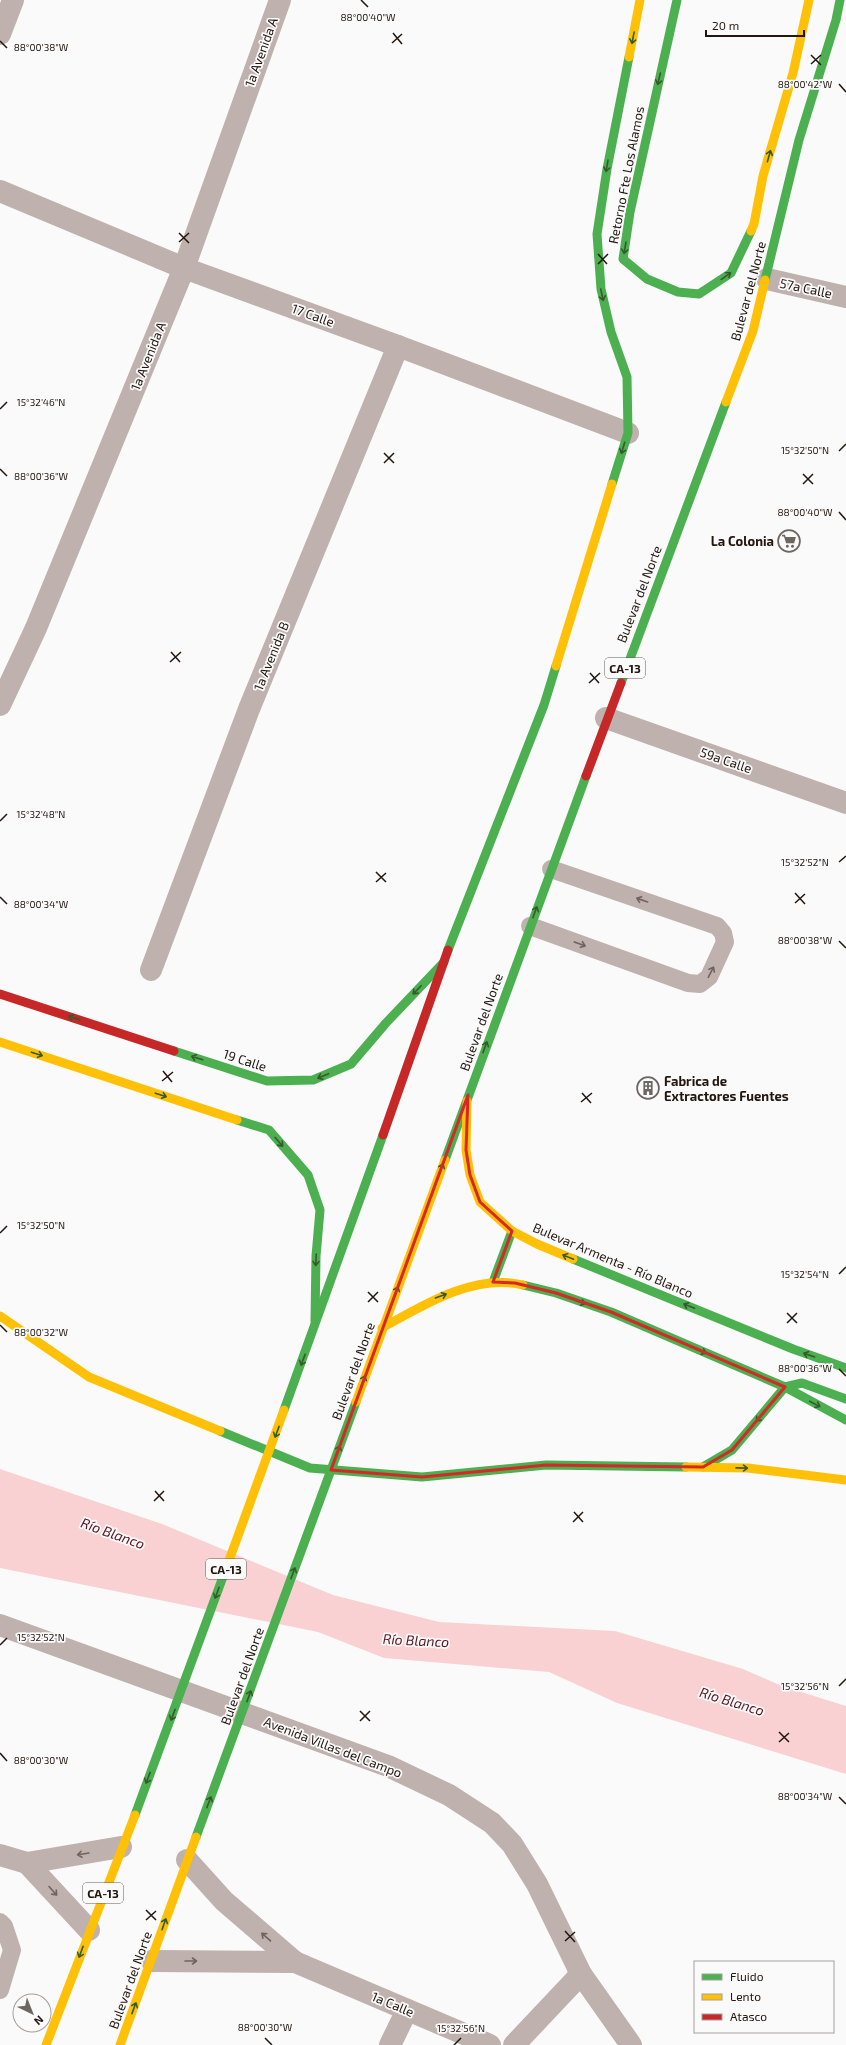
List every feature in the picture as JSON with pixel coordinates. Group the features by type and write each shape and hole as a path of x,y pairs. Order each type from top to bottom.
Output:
{"main road":[{"name":"CA-13","path":"46,2045 121,1847 163,1742 315,1326 444,962 544,705 628,433 626,377 611,332 601,289 597,234 607,168 640,0"},
{"name":"Retorno Fte Los Alamos","path":"677,0 634,198 623,259 647,279 678,292 700,294 731,273 754,224 763,176 793,73 809,0"},
{"name":"Bulevar del Norte","path":"120,2045 606,718 753,331 767,279 799,140 836,20 840,0"},
{"name":"19 Calle","path":"0,994 267,1081 313,1080 350,1064 386,1023 444,962"},
{"path":"0,1042 269,1130 308,1175 320,1210 316,1256 315,1326"},
{"name":"Bulevar Armenta - Río Blanco","path":"468,1095 466,1150 470,1175 480,1202 512,1231 536,1244 793,1349 846,1368"},
{"path":"494,1282 512,1231"},
{"path":"382,1328 438,1297 473,1286 494,1282 515,1284 556,1293 611,1312 785,1387 846,1420"},
{"path":"0,1316 89,1377 310,1468 422,1477 546,1465 748,1468 846,1480"},
{"path":"703,1468 732,1450 785,1387 802,1383 846,1399"}],"street":[{"path":"0,34 13,0"},
{"name":"1a Avenida A","path":"0,705 36,628 184,268 280,0"},
{"name":"17 Calle","path":"0,191 184,268 398,346 628,433"},
{"name":"57a Calle","path":"767,279 846,296"},
{"name":"1a Avenida B","path":"151,970 249,709 398,346"},
{"name":"59a Calle","path":"606,718 846,802"},
{"name":"Avenida Villas del Campo","path":"0,1626 388,1766 449,1795 492,1823 512,1844 544,1897 581,1974 631,2045"},
{"path":"0,1855 27,1863 121,1847"},
{"name":"1a Calle","path":"187,1860 224,1900 295,1962 490,2045"},
{"path":"27,1863 89,1930"},
{"name":"1a Calle","path":"152,1961 295,1962"},
{"path":"514,2045 581,1974"},
{"path":"390,2045 407,2010"}],"lane":[{"path":"530,926 688,984 700,984 708,977 725,942 723,933 717,926 551,869"},
{"path":"0,1922 4,1926 12,1950 0,1990"}],"highlighted area":[{"path":"468,1095 466,1150 470,1175 480,1202 512,1231 493,1282 515,1283 556,1293 611,1312 785,1387 732,1450 703,1467 546,1465 422,1477 331,1470"}],"water":[{"name":"Río Blanco","path":"0,1469 162,1524 333,1595 439,1622 615,1631 743,1669 782,1686 846,1706 846,1774 617,1703 549,1672 384,1658 318,1632 0,1568"}],"traffic: fast":[{"path":"677,0 630,212 623,259 647,279 678,292 699,294 731,273 751,231"},
{"path":"765,280 799,140 836,20 840,0"},
{"path":"612,484 628,433 627,377 611,332 601,289 597,234 607,169 629,57"},
{"path":"621,683 726,402"},
{"path":"448,950 544,705 556,666"},
{"path":"445,1160 586,776"},
{"path":"174,1051 267,1081 313,1080 351,1064 386,1023 444,962"},
{"path":"237,1120 269,1130 308,1175 320,1210 316,1256 315,1321"},
{"path":"284,1410 383,1135"},
{"path":"493,1282 512,1231"},
{"path":"573,1259 793,1349 846,1368"},
{"path":"523,1285 556,1293 611,1312 785,1387 846,1420"},
{"path":"703,1467 732,1450 785,1387 802,1383 846,1399"},
{"path":"196,1837 356,1402"},
{"path":"220,1431 310,1468 422,1477 546,1465 686,1467"},
{"path":"135,1815 224,1574"}],"traffic: slow":[{"path":"629,57 640,0"},
{"path":"751,231 754,224 763,176 793,73 809,0"},
{"path":"726,402 753,331 765,280"},
{"path":"556,666 612,484"},
{"path":"0,1042 237,1120"},
{"path":"467,1101 466,1150 470,1175 480,1202 512,1231 537,1244 573,1259"},
{"path":"356,1402 445,1160"},
{"path":"382,1328 432,1301 468,1287 486,1283 505,1282 523,1285"},
{"path":"0,1316 89,1377 220,1431"},
{"path":"224,1574 284,1410"},
{"path":"686,1467 748,1468 846,1480"},
{"path":"46,2045 135,1815"},
{"path":"120,2045 196,1837"}],"traffic: jam":[{"path":"586,776 621,683"},
{"path":"383,1135 448,950"},
{"path":"0,994 174,1051"}],"place":[{"name":"La Colonia","path":"789,541"},
{"name":"Fabrica de Extractores Fuentes","path":"648,1088"}]}
